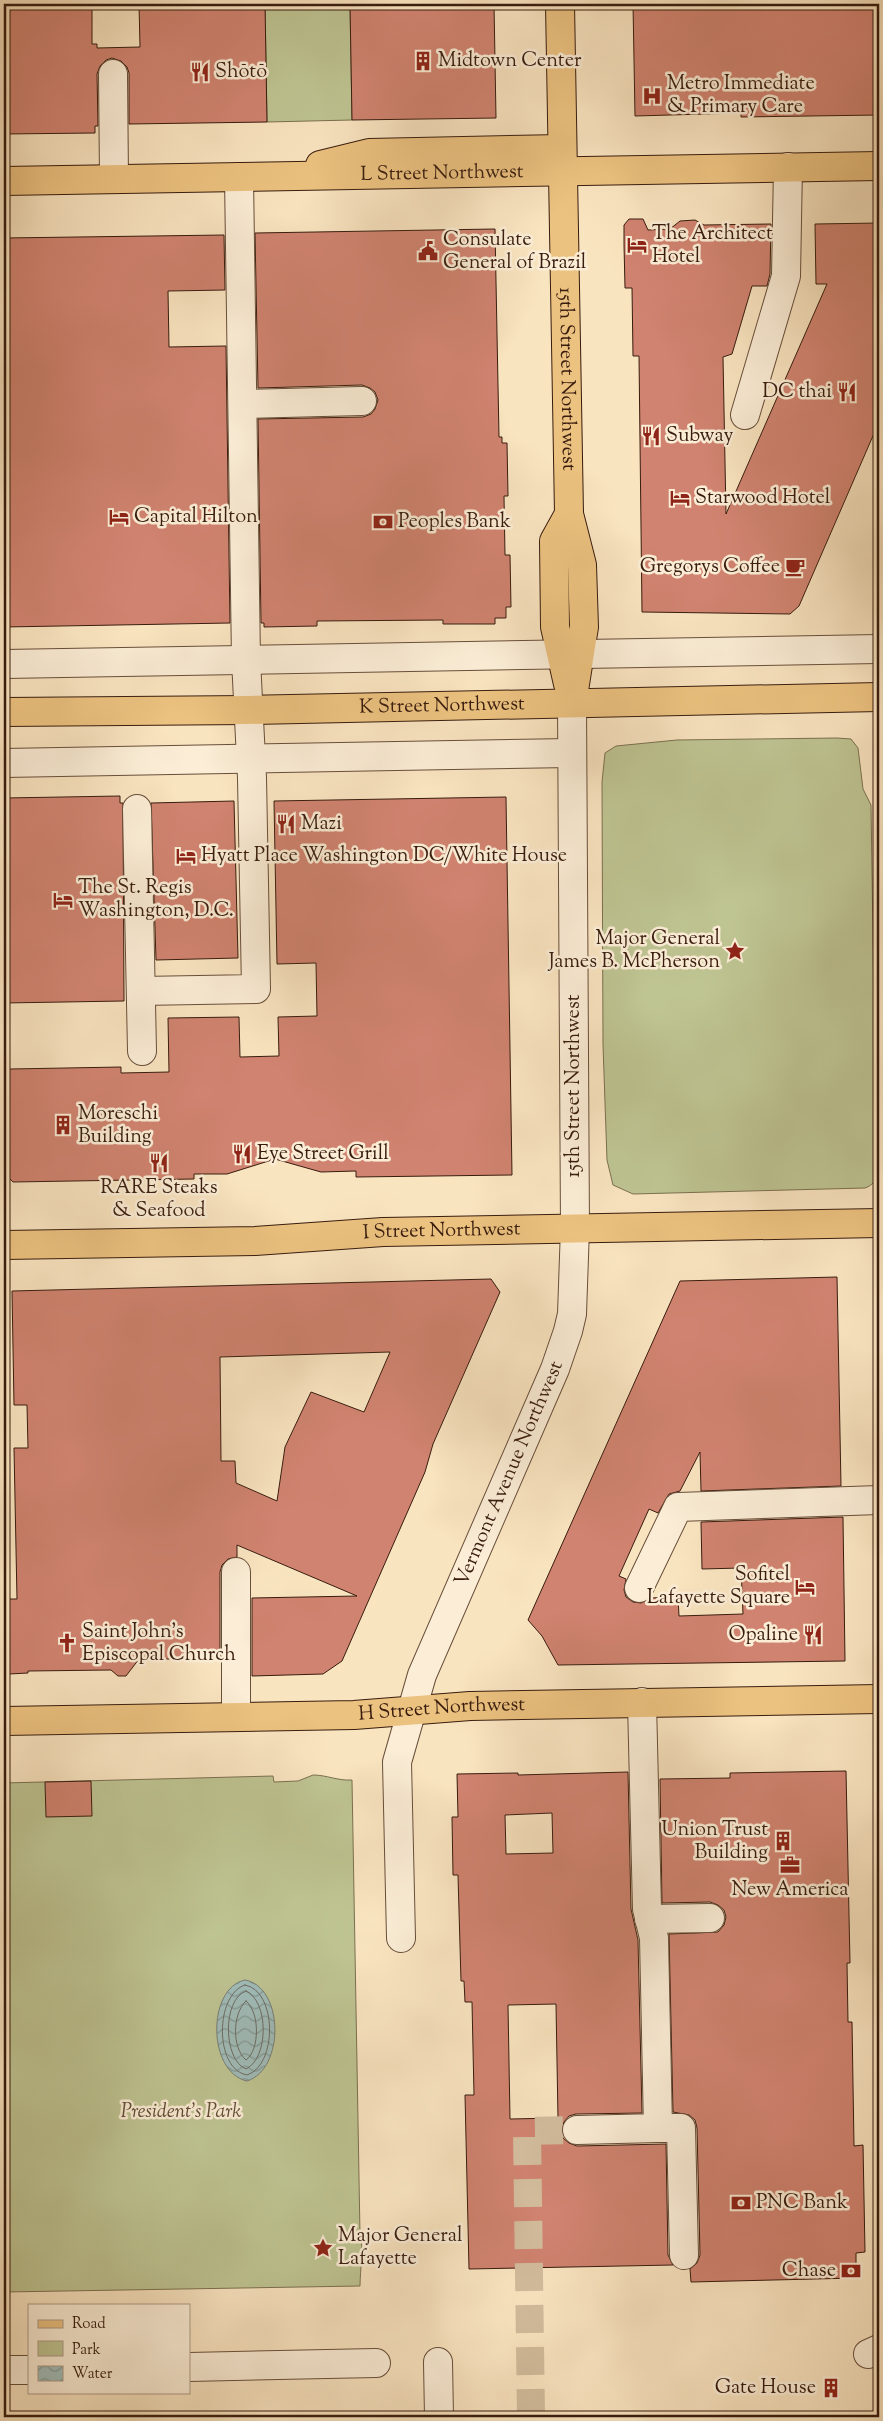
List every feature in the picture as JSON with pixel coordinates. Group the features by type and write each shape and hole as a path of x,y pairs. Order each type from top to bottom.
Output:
{"main road":[{"name":"15th Street Northwest","path":"560,4 569,514 582,566 584,627 570,654 572,703"},
{"name":"L Street Northwest","path":"4,181 272,176 562,161 788,167 879,166"},
{"name":"K Street Northwest","path":"4,712 248,710 879,697"},
{"name":"I Street Northwest","path":"4,1245 254,1241 383,1232 879,1223"},
{"name":"H Street Northwest","path":"4,1721 354,1715 470,1706 879,1699"}],"street":[{"path":"112,74 114,179"},
{"path":"840,166 879,152"},
{"path":"745,415 786,276 788,167"},
{"path":"140,990 256,989 246,660 239,177"},
{"path":"243,404 362,401"},
{"path":"4,664 879,649"},
{"name":"15th Street Northwest","path":"572,703 575,1228"},
{"path":"4,763 250,757 571,753"},
{"path":"137,809 142,1051"},
{"name":"Vermont Avenue Northwest","path":"401,1938 396,1762 422,1675 555,1369 568,1331 572,1314 575,1228"},
{"path":"640,1588 678,1507 879,1500"},
{"path":"236,1572 236,1717"},
{"path":"642,1702 647,1909 654,1938 658,2128"},
{"path":"649,1919 710,1918"},
{"path":"577,2130 681,2128 684,2255"},
{"path":"438,2362 438,2417"},
{"path":"190,2367 376,2364"},
{"path":"4,2370 28,2370"}],"green space":[{"path":"265,4 350,4 352,120 267,122"},
{"path":"851,739 858,748 863,789 871,805 876,1142 879,1163 875,1181 865,1188 633,1194 613,1185 607,1160 603,1045 602,782 605,753 616,746 677,740"},
{"name":"President's Park","path":"313,1775 352,1780 360,2235 362,2247 360,2286 4,2292 4,1783 273,1776 274,1782 298,1781"}],"water":[{"path":"245,1980 258,1986 267,1997 273,2012 275,2029 273,2046 268,2061 259,2074 247,2081 234,2074 224,2063 219,2047 217,2030 218,2013 224,1998 233,1986"}],"building":[{"path":"4,4 92,4 92,44 97,44 97,48 140,47 139,4 265,4 267,122 129,124 129,73 127,67 121,61 112,58 106,60 100,66 97,74 98,126 95,126 95,133 4,134"},
{"name":"Midtown Center","path":"350,4 494,4 496,118 352,120"},
{"path":"633,4 879,4 879,115 741,117 741,113 635,116"},
{"path":"629,219 643,219 648,230 670,229 680,221 695,220 704,225 771,224 770,274 767,286 752,286 732,354 723,357 726,514 827,284 816,284 815,224 879,223 879,422 799,606 790,614 642,612 639,356 633,356 632,288 625,288 624,225"},
{"path":"495,229 499,437 502,437 502,443 507,443 508,496 504,496 505,555 510,555 511,607 506,607 506,618 495,618 495,624 443,624 443,620 317,621 317,626 264,627 264,623 261,623 258,419 363,417 371,414 378,400 375,392 362,385 258,388 255,233"},
{"name":"Capital Hilton","path":"224,235 225,290 168,291 169,347 226,346 230,623 4,627 4,350 6,350 4,238"},
{"name":"The St. Regis Washington, D.C.","path":"120,796 120,803 123,803 124,1001 4,1003 4,798"},
{"path":"506,797 512,1175 356,1177 356,1171 321,1172 275,1159 227,1174 194,1174 194,1179 13,1182 4,1173 4,1076 10,1069 121,1067 121,1073 169,1072 168,1018 239,1017 240,1057 279,1056 278,1017 317,1016 316,963 277,964 274,801"},
{"path":"234,801 238,958 156,960 151,803"},
{"path":"837,1277 841,1486 701,1491 700,1452 680,1491 669,1494 658,1513 649,1509 619,1576 626,1579 624,1590 626,1597 633,1602 641,1603 650,1598 678,1597 679,1616 743,1614 741,1568 702,1569 701,1522 843,1517 845,1661 558,1665 542,1636 528,1620 680,1281"},
{"path":"491,1279 500,1292 433,1444 425,1472 342,1661 323,1674 252,1676 252,1598 357,1596 237,1545 237,1557 228,1559 222,1565 220,1572 220,1659 139,1659 126,1676 118,1676 111,1670 28,1671 28,1673 9,1674 8,1661 4,1661 4,1614 8,1614 7,1599 17,1599 14,1448 28,1448 27,1405 14,1405 12,1291","holes":["390,1352 364,1412 311,1392 285,1447 277,1501 236,1483 235,1461 221,1461 220,1357"]},
{"path":"846,1771 850,1963 847,1963 848,2022 852,2022 854,2146 863,2145 865,2252 856,2253 856,2278 691,2282 690,2269 697,2263 700,2255 697,2128 695,2120 689,2115 673,2112 669,1934 718,1932 724,1925 726,1917 724,1910 710,1902 662,1903 660,1779 730,1778 730,1773"},
{"path":"628,1772 631,1909 638,1940 642,2113 576,2114 569,2116 564,2122 561,2131 563,2138 577,2146 666,2144 668,2255 673,2265 469,2269 465,2095 474,2095 472,2002 465,2002 464,1981 461,1981 458,1875 453,1875 452,1817 458,1817 457,1774 518,1773 518,1775","holes":["552,1813 553,1853 506,1854 505,1815","556,2004 558,2118 510,2119 508,2005"]},
{"path":"91,1781 92,1816 46,1817 45,1782"}],"tunnel":[{"path":"531,2417 527,2131 577,2130"}],"place":[{"name":"Midtown Center","path":"423,61"},
{"name":"Shōtō","path":"200,72"},
{"name":"Metro Immediate & Primary Care","path":"652,96"},
{"name":"The Architect Hotel","path":"637,245"},
{"name":"Consulate General of Brazil","path":"428,251"},
{"name":"DC thai","path":"847,392"},
{"name":"Subway","path":"651,436"},
{"name":"Starwood Hotel","path":"680,498"},
{"name":"Capital Hilton","path":"119,517"},
{"name":"Peoples Bank","path":"383,522"},
{"name":"Gregorys Coffee","path":"795,567"},
{"name":"Mazi","path":"286,824"},
{"name":"Hyatt Place Washington DC/White House","path":"186,856"},
{"name":"The St. Regis Washington, D.C.","path":"63,900"},
{"name":"Major General James B. McPherson","path":"735,951"},
{"name":"Moreschi Building","path":"63,1125"},
{"name":"Eye Street Grill","path":"242,1154"},
{"name":"RARE Steaks & Seafood","path":"159,1163"},
{"name":"Sofitel Lafayette Square","path":"805,1587"},
{"name":"Opaline","path":"813,1635"},
{"name":"Saint John's Episcopal Church","path":"67,1643"},
{"name":"Union Trust Building","path":"783,1841"},
{"name":"New America","path":"790,1865"},
{"name":"PNC Bank","path":"741,2203"},
{"name":"Major General Lafayette","path":"323,2248"},
{"name":"Chase","path":"851,2271"},
{"name":"Gate House","path":"831,2388"}]}
